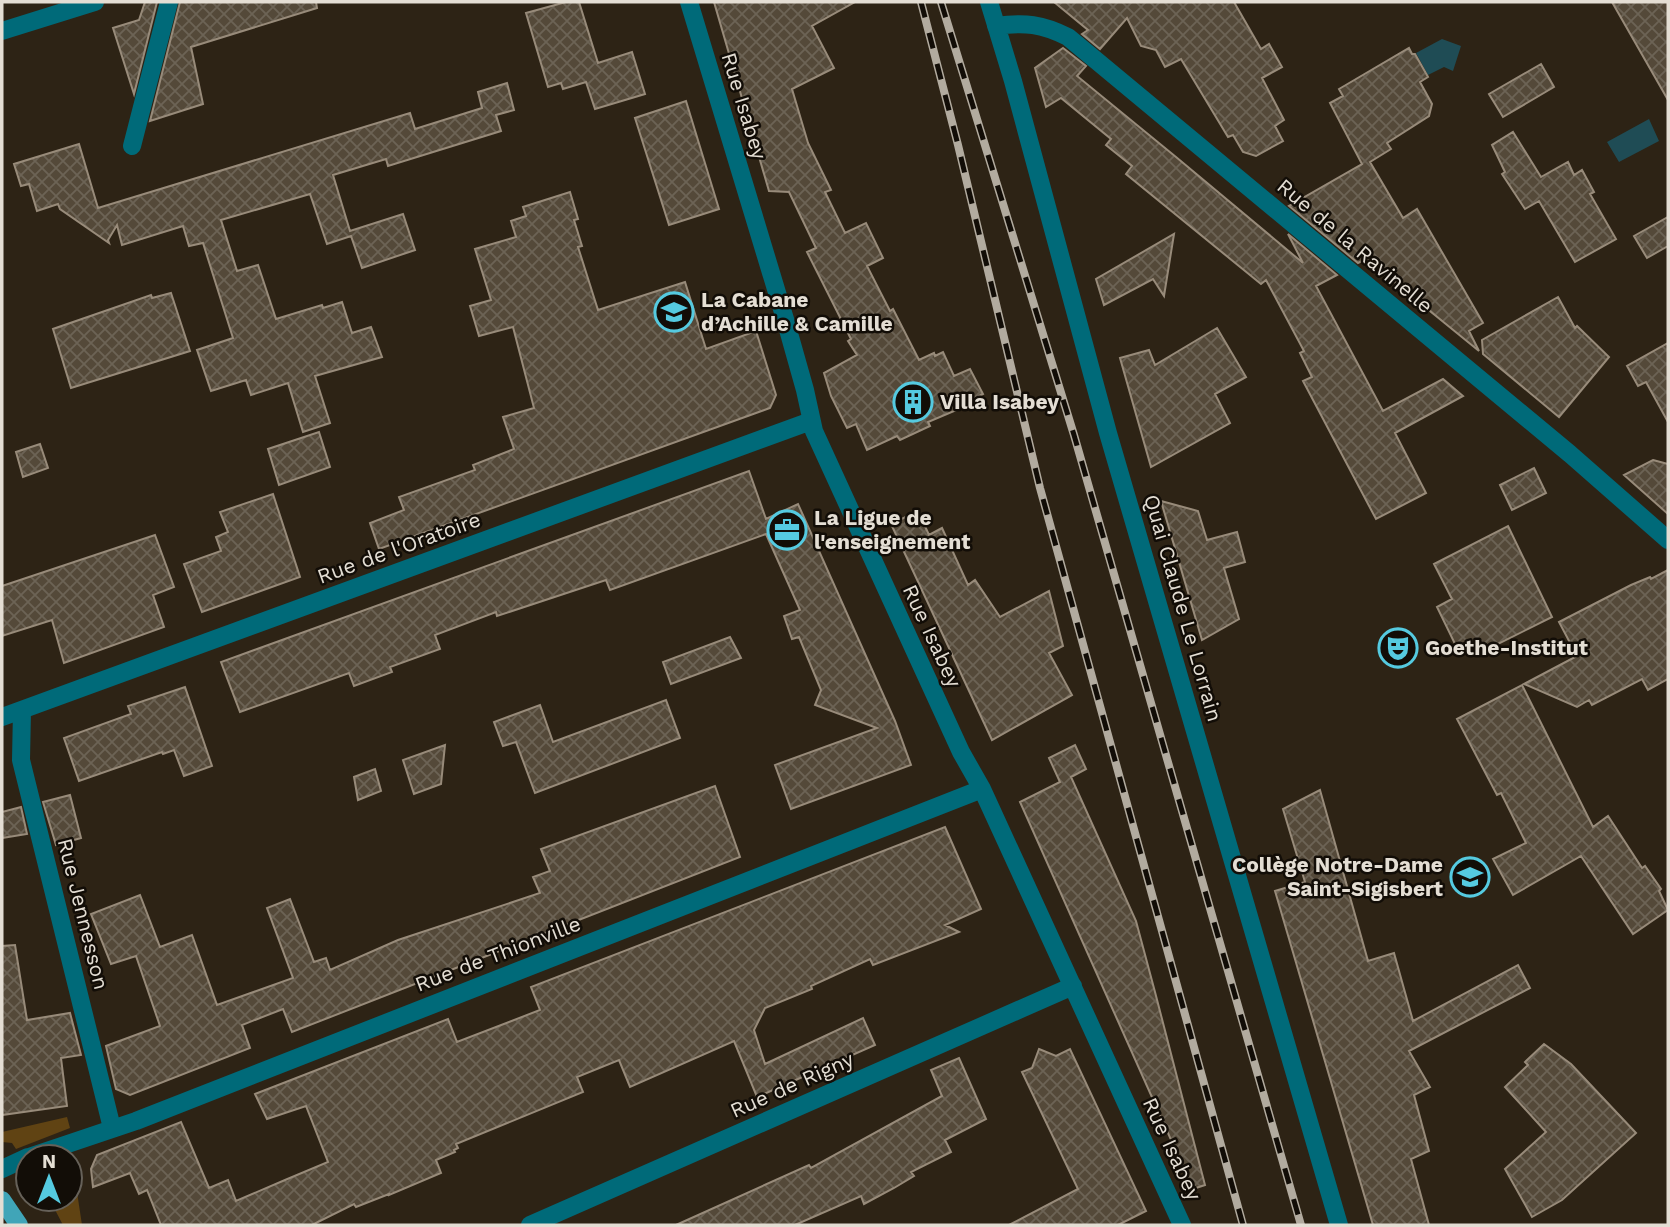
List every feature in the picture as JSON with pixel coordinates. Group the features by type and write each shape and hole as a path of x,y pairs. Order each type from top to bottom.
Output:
{"main road":[{"path":"4,1205 19,1225"}],"street":[{"path":"2,31 95,2"},
{"path":"132,146 169,2"},
{"name":"Rue Isabey","path":"689,2 806,390 811,421 824,456 961,752 982,789 1182,1225"},
{"name":"Quai Claude Le Lorrain","path":"989,2 1108,433 1339,1225"},
{"name":"Rue de la Ravinelle","path":"996,26 1022,23 1048,27 1068,37 1563,448 1668,540"},
{"name":"Rue de l'Oratoire","path":"2,717 811,421"},
{"name":"Rue Jennesson","path":"22,710 21,760 112,1128"},
{"name":"Rue de Thionville","path":"69,1143 136,1121 982,789"},
{"name":"Rue de Rigny","path":"530,1225 1073,986"}],"shaded area":[{"path":"67,1117 70,1128 31,1143 14,1143 14,1146 12,1143 2,1142 2,1132"},
{"path":"57,1213 80,1213 82,1225 63,1225"}],"water":[{"path":"1442,39 1461,46 1453,71 1444,67 1428,75 1416,53"},
{"path":"1649,119 1659,141 1619,162 1607,142"}],"building":[{"path":"145,2 157,2 134,94 113,28 139,20"},
{"path":"180,2 316,2 317,8 191,47 203,104 150,121"},
{"path":"566,2 579,2 598,63 632,52 645,94 595,109 586,82 563,89 561,83 548,87 526,13"},
{"path":"714,2 855,2 812,26 834,68 792,89 808,143 831,190 825,192 845,233 866,223 883,258 867,266 919,360 943,352 954,376 970,369 983,394 958,406 959,409 928,422 930,426 900,440 897,436 867,450 856,424 847,428 831,396 824,373 857,355 807,252 816,248 789,192 769,191"},
{"path":"1054,2 1234,2 1261,49 1269,44 1282,67 1262,78 1284,120 1275,126 1283,141 1256,156 1243,152 1233,135 1228,137 1181,59 1165,67 1156,50 1141,46 1127,18 1100,49 1082,34 1088,30"},
{"path":"1612,2 1668,2 1668,100"},
{"path":"1063,48 1086,66 1077,76 1303,263 1288,234 1337,275 1316,286 1383,411 1443,379 1463,396 1395,433 1426,493 1376,519 1303,381 1312,377 1300,353 1304,351 1266,280 1261,284 1126,174 1132,166 1106,145 1111,139 1061,98 1046,107 1035,68"},
{"path":"1409,48 1428,77 1420,82 1432,104 1429,116 1387,143 1391,149 1370,162 1403,218 1417,209 1483,323 1469,331 1479,351 1366,259 1358,263 1289,206 1362,164 1330,103 1343,96 1339,89"},
{"path":"1541,64 1554,87 1503,117 1489,94"},
{"path":"507,83 514,110 496,115 501,131 388,166 386,159 333,175 350,231 403,214 415,250 362,268 351,236 327,244 310,194 221,220 237,271 258,265 276,319 342,302 352,333 371,327 382,357 315,376 330,423 303,432 288,383 251,395 246,380 211,391 197,350 233,338 203,243 189,246 183,226 122,245 117,225 108,240 109,243 60,209 58,204 37,211 29,184 21,186 14,164 79,144 98,208 410,113 415,129 482,108 478,92"},
{"path":"686,101 719,209 669,225 635,118"},
{"path":"1513,132 1541,177 1568,162 1574,175 1582,170 1594,192 1590,194 1616,239 1575,262 1539,201 1525,209 1502,174 1505,172 1492,145"},
{"path":"570,192 578,219 574,220 582,246 578,247 598,310 685,282 706,349 756,331 776,395 770,408 379,549 370,523 404,510 399,497 475,470 473,465 514,449 503,417 534,408 513,327 479,336 470,306 491,300 475,249 516,237 511,221 526,216 523,207"},
{"path":"1668,217 1668,246 1647,258 1634,236"},
{"path":"1174,234 1164,296 1153,279 1104,305 1096,279"},
{"path":"171,293 190,351 71,388 53,329 151,295 152,298"},
{"path":"1558,297 1575,328 1577,326 1609,357 1559,417 1483,354 1482,340"},
{"path":"1217,328 1246,377 1215,394 1230,423 1151,467 1120,358 1149,350 1155,365"},
{"path":"1668,343 1668,422 1646,382 1638,386 1627,366"},
{"path":"319,432 330,467 279,485 268,449"},
{"path":"40,444 48,468 23,477 16,452"},
{"path":"1653,460 1668,464 1668,514 1624,475"},
{"path":"1534,468 1546,493 1512,510 1500,485"},
{"path":"749,471 766,519 798,504 895,721 911,765 791,809 775,765 877,728 815,705 821,690 799,637 792,639 784,616 800,610 766,534 610,590 606,580 497,616 496,612 435,635 440,649 390,667 392,672 354,686 349,673 240,712 221,662"},
{"path":"273,494 300,577 202,612 184,564 221,551 216,537 228,532 220,512"},
{"path":"1161,501 1198,511 1207,540 1237,532 1245,562 1224,568 1239,619 1202,640"},
{"path":"918,511 929,535 942,528 968,585 975,580 1000,617 1049,591 1063,646 1049,653 1072,695 992,740 891,524"},
{"path":"1508,526 1552,617 1482,652 1455,644 1437,607 1452,599 1434,564"},
{"path":"155,535 174,587 153,595 164,627 64,663 52,620 2,636 2,586"},
{"path":"1668,570 1668,679 1648,690 1642,679 1592,705 1589,700 1577,707 1524,684 1577,656 1559,622 1631,585"},
{"path":"730,637 741,658 671,684 663,662"},
{"path":"1522,685 1593,827 1608,816 1642,868 1645,866 1661,889 1659,891 1668,910 1633,934 1581,856 1513,895 1493,859 1526,843 1501,793 1497,795 1457,719"},
{"path":"185,687 212,766 184,776 174,750 79,781 64,738 131,714 128,706"},
{"path":"666,700 680,738 535,793 516,742 503,746 494,722 540,705 553,742"},
{"path":"445,745 441,784 414,794 403,760"},
{"path":"1075,745 1086,769 1071,777 1136,921 1155,992 1205,1185 1193,1189 1020,802 1060,782 1049,758"},
{"path":"375,769 381,791 358,800 354,777"},
{"path":"715,786 740,857 292,1032 283,1009 242,1025 250,1048 130,1095 116,1089 106,1046 160,1026 136,956 111,964 91,914 140,895 160,947 192,935 217,1005 293,978 267,908 290,899 314,962 326,958 330,970 398,940 540,893 533,877 550,871 541,849"},
{"path":"1320,790 1368,961 1394,953 1413,1021 1518,965 1530,988 1409,1051 1430,1087 1414,1095 1429,1151 1411,1159 1429,1225 1373,1225 1275,891 1305,882 1283,809"},
{"path":"70,795 81,838 56,845 43,802"},
{"path":"21,807 27,834 2,838 2,812"},
{"path":"945,827 981,909 945,925 959,932 873,965 870,959 811,986 812,989 765,1008 754,1030 765,1064 863,1018 875,1045 757,1097 734,1041 630,1087 619,1060 577,1077 583,1092 456,1144 458,1148 455,1152 436,1160 441,1173 356,1207 354,1204 312,1225 161,1225 147,1190 139,1194 130,1173 93,1187 91,1169 97,1155 181,1122 209,1188 228,1180 236,1201 328,1162 306,1106 267,1119 255,1094 448,1019 457,1042 540,1010 531,987"},
{"path":"15,945 27,1020 70,1013 81,1055 61,1058 67,1106 2,1115 2,946"},
{"path":"1544,1044 1571,1064 1636,1133 1562,1200 1532,1217 1505,1169 1546,1132 1505,1087 1528,1065 1525,1062"},
{"path":"1039,1049 1056,1056 1070,1049 1146,1211 1118,1225 1009,1225 1078,1189 1022,1072 1032,1068"},
{"path":"959,1058 986,1119 945,1140 951,1152 911,1172 914,1176 894,1188 864,1204 861,1196 795,1225 676,1225 809,1165 811,1168 942,1096 931,1070"}],"railway":[{"path":"921,2 1040,488 1243,1225"},
{"path":"941,2 1074,435 1301,1225"}],"place":[{"name":"La Cabane d’Achille & Camille","path":"674,312"},
{"name":"Villa Isabey","path":"913,402"},
{"name":"La Ligue de l'enseignement","path":"787,530"},
{"name":"Goethe-Institut","path":"1398,648"},
{"name":"Collège Notre-Dame Saint-Sigisbert","path":"1470,877"}]}
